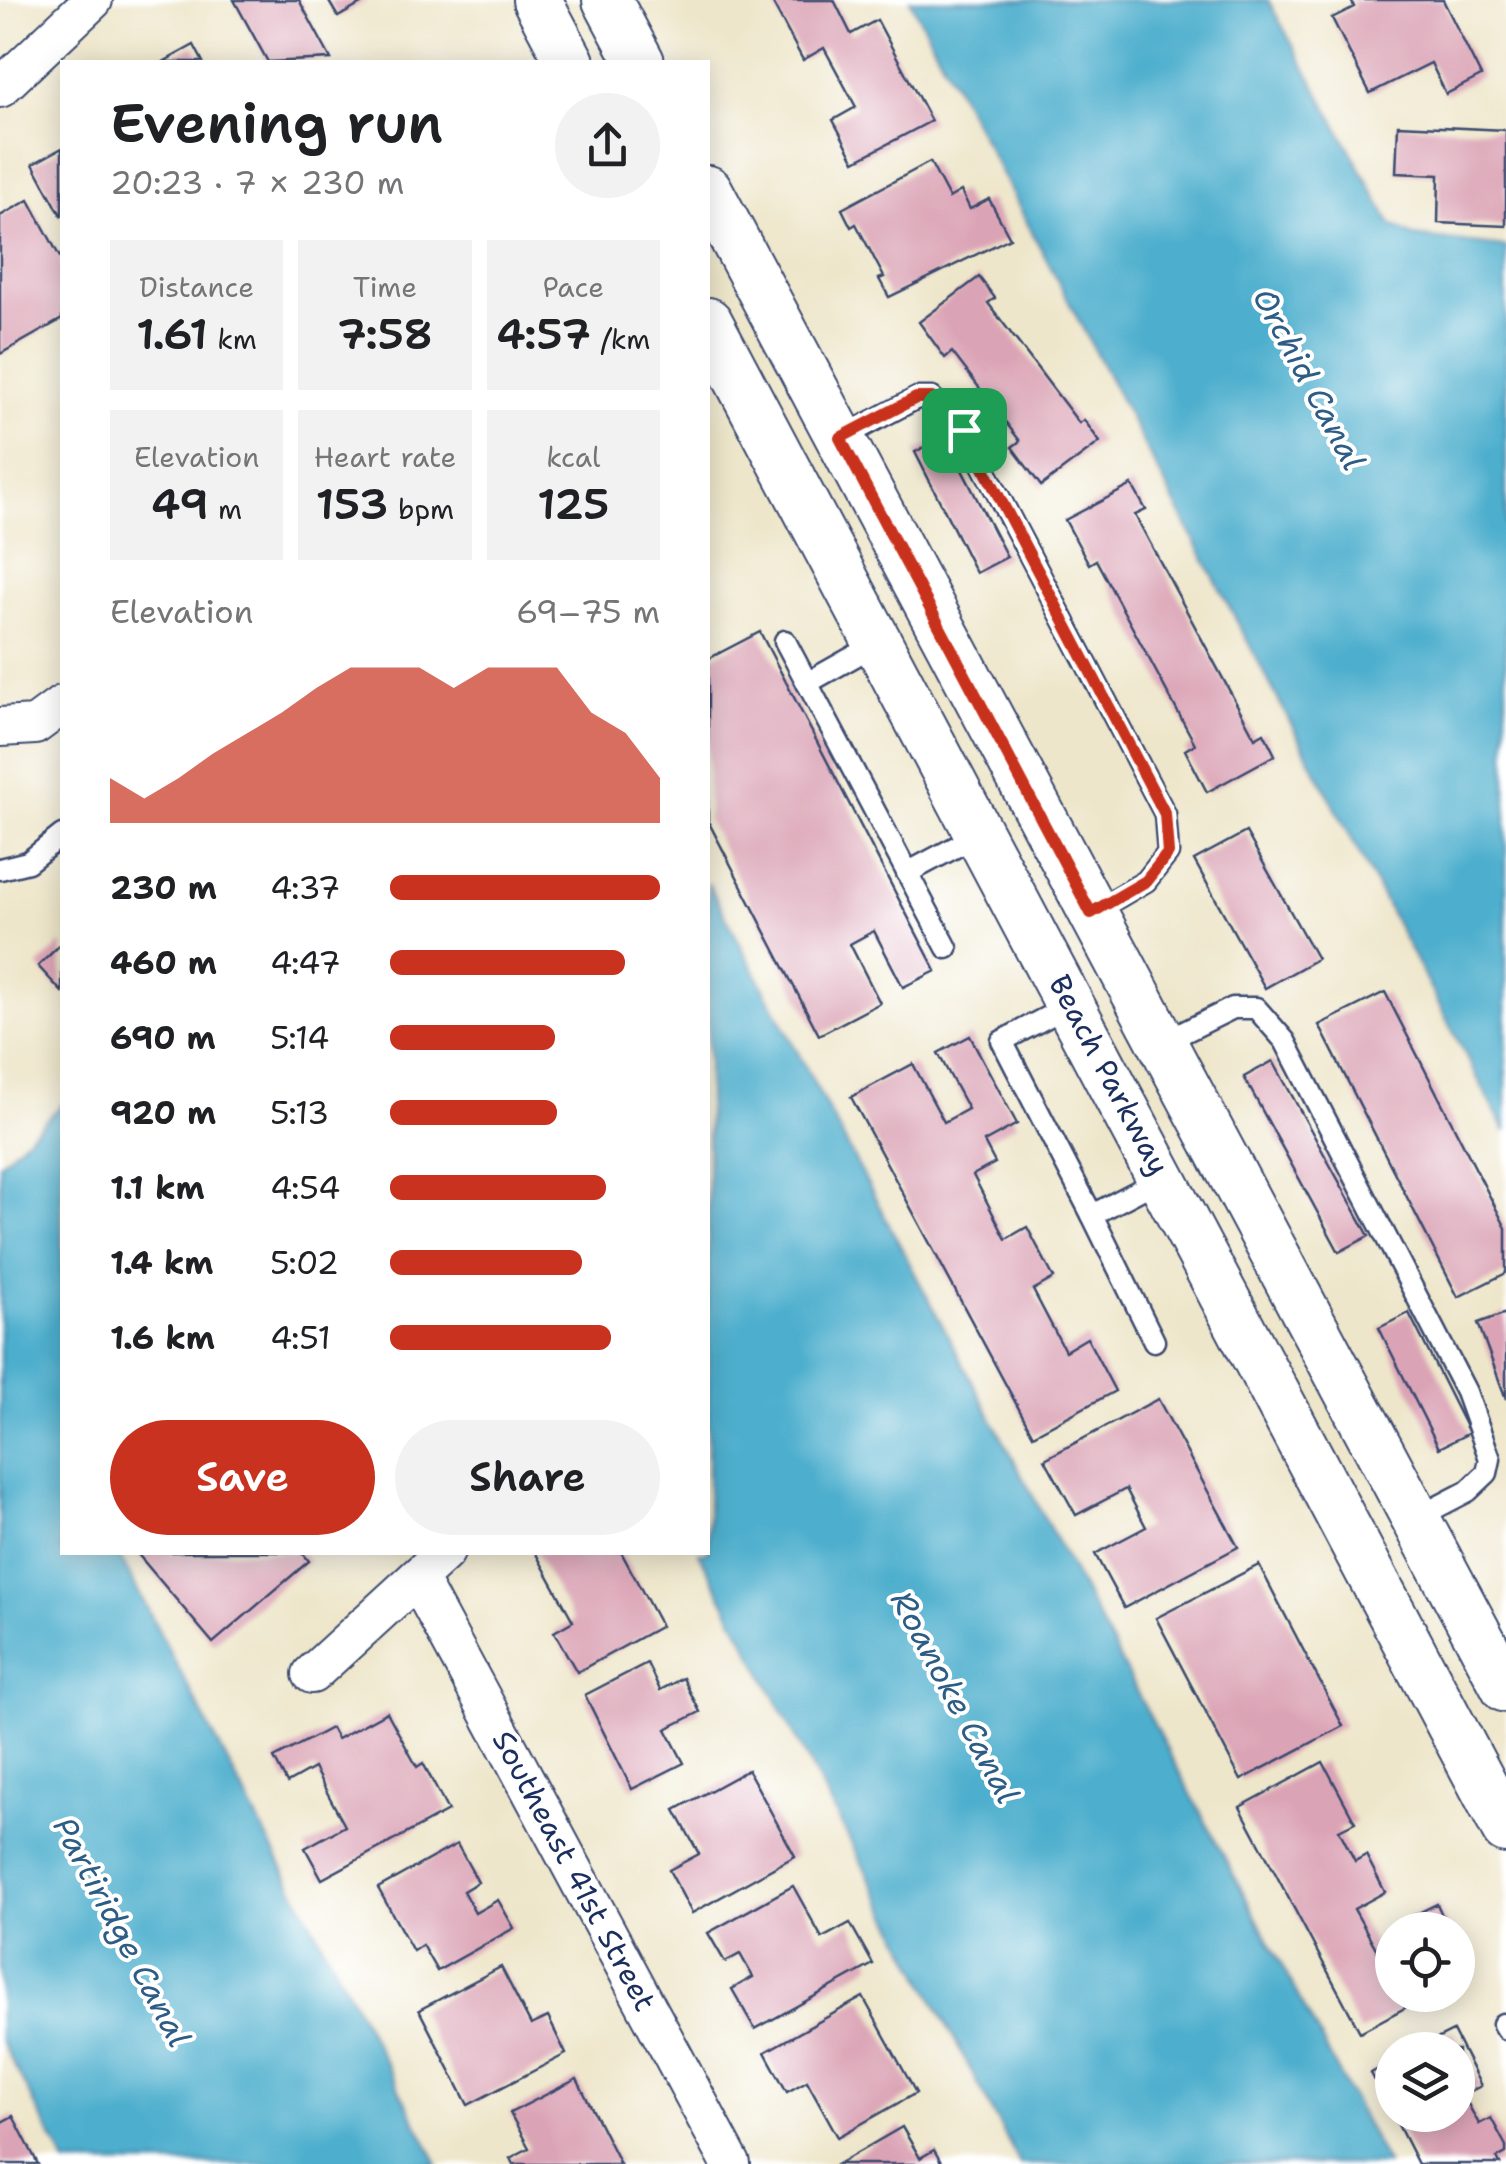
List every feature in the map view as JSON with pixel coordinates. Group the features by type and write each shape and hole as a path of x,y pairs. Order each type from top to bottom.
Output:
{"street":[{"path":"0,88 93,0"},
{"path":"537,0 569,60"},
{"path":"607,0 639,60"},
{"name":"Beach Parkway","path":"710,194 1506,1688"},
{"name":"Beach Parkway","path":"710,326 1506,1829"},
{"path":"0,728 35,725 60,706"},
{"path":"1072,1004 1123,975"},
{"path":"1366,1568 1420,1527"},
{"path":"312,1674 442,1555"},
{"name":"Southeast 41st Street","path":"417,1578 731,2164"}],"lane":[{"path":"840,438 916,398 932,398 964,430 1165,814 1168,853 1146,881 1091,913"},
{"path":"785,641 947,948"},
{"path":"807,683 878,643"},
{"path":"907,873 981,834"},
{"path":"0,868 28,862 60,837"},
{"path":"1072,1004 1002,1041 1154,1341"},
{"path":"1160,1044 1233,1008 1256,1008 1284,1041 1466,1392 1490,1459 1487,1473 1420,1527"},
{"path":"1092,1216 1163,1178"}],"water":[{"name":"Orchid Canal","path":"910,0 1268,0 1391,224 1413,236 1506,247 1506,1132"},
{"name":"Roanoke Canal","path":"710,887 1387,2164 1020,2164 700,1555 710,1555"},
{"name":"Partiridge Canal","path":"60,1107 60,1555 119,1555 438,2164 66,2164 0,2039 0,1163"}],"building":[{"path":"234,0 299,0 331,59 267,60"},
{"path":"328,0 368,0 338,17"},
{"path":"771,0 834,0 851,34 877,20 931,121 855,161 833,120 856,107 824,48 803,60"},
{"path":"1351,0 1443,0 1481,76 1446,94 1431,63 1370,93 1332,18 1354,7"},
{"path":"194,45 202,60 167,60"},
{"path":"1398,125 1506,130 1506,226 1438,223 1439,175 1396,173"},
{"path":"60,149 60,213 33,164"},
{"path":"930,162 949,198 961,191 970,209 989,199 1010,238 889,297 879,279 884,277 856,224 851,227 842,209"},
{"path":"29,200 60,257 60,320 0,354 0,216"},
{"path":"979,277 995,298 988,303 1079,423 1084,420 1100,442 1041,486 1012,447 1020,441 952,352 945,358 919,322"},
{"path":"945,437 1007,557 976,573 915,452"},
{"path":"1132,485 1146,510 1135,515 1255,738 1264,733 1275,755 1207,792 1185,750 1195,744 1096,560 1089,564 1065,520"},
{"path":"760,632 936,971 903,987 874,931 850,944 880,1003 819,1035 710,825 710,658"},
{"path":"1246,832 1317,959 1265,988 1194,860"},
{"path":"60,945 60,990 38,966"},
{"path":"1385,992 1506,1228 1506,1273 1458,1297 1319,1025"},
{"path":"970,1036 1017,1124 984,1142 995,1163 973,1175 1006,1239 1027,1227 1054,1278 1033,1290 1065,1351 1087,1338 1115,1391 1033,1435 851,1097 913,1064 944,1122 968,1109 938,1053"},
{"path":"1273,1061 1369,1236 1339,1252 1244,1077"},
{"path":"1409,1313 1469,1433 1439,1448 1379,1328"},
{"path":"1506,1313 1506,1399 1478,1323"},
{"path":"1158,1399 1238,1547 1124,1608 1095,1554 1146,1527 1126,1489 1076,1515 1045,1459"},
{"path":"139,1555 304,1555 309,1561 213,1643"},
{"path":"537,1555 623,1555 661,1626 577,1672 554,1632 573,1621"},
{"path":"1259,1565 1343,1726 1241,1780 1156,1618"},
{"path":"647,1663 660,1690 683,1678 700,1712 666,1729 684,1763 632,1789 585,1695"},
{"path":"387,1712 417,1767 423,1763 448,1811 322,1879 305,1848 345,1826 314,1768 287,1783 274,1758 331,1728 337,1739"},
{"path":"1323,1762 1355,1822 1339,1830 1355,1861 1366,1855 1385,1892 1354,1909 1375,1947 1375,2012 1397,2012 1360,2032 1240,1807"},
{"path":"748,1770 795,1856 692,1913 669,1870 699,1854 675,1810"},
{"path":"457,1844 478,1882 463,1891 475,1913 498,1900 514,1928 437,1971 422,1945 413,1951 378,1888"},
{"path":"793,1886 822,1938 850,1923 873,1964 755,2029 732,1989 753,1977 740,1954 725,1962 708,1933"},
{"path":"1437,1904 1441,1912 1420,1912"},
{"path":"501,1967 531,2025 548,2017 566,2054 468,2105 419,2010"},
{"path":"863,1997 916,2093 838,2137 807,2081 787,2092 765,2052"},
{"path":"577,2079 620,2164 513,2164 510,2158 529,2148 510,2113"},
{"path":"13,2116 38,2164 0,2164 0,2123"},
{"path":"1475,2117 1479,2124 1491,2118 1506,2146 1506,2153 1497,2158 1500,2164 1418,2164 1402,2132 1475,2132"},
{"path":"902,2127 920,2158 934,2150 942,2164 838,2164"}],"route":[{"path":"916,398 932,398 964,430 1165,814 1168,853 1146,881 1091,913 840,438 916,398"}]}
